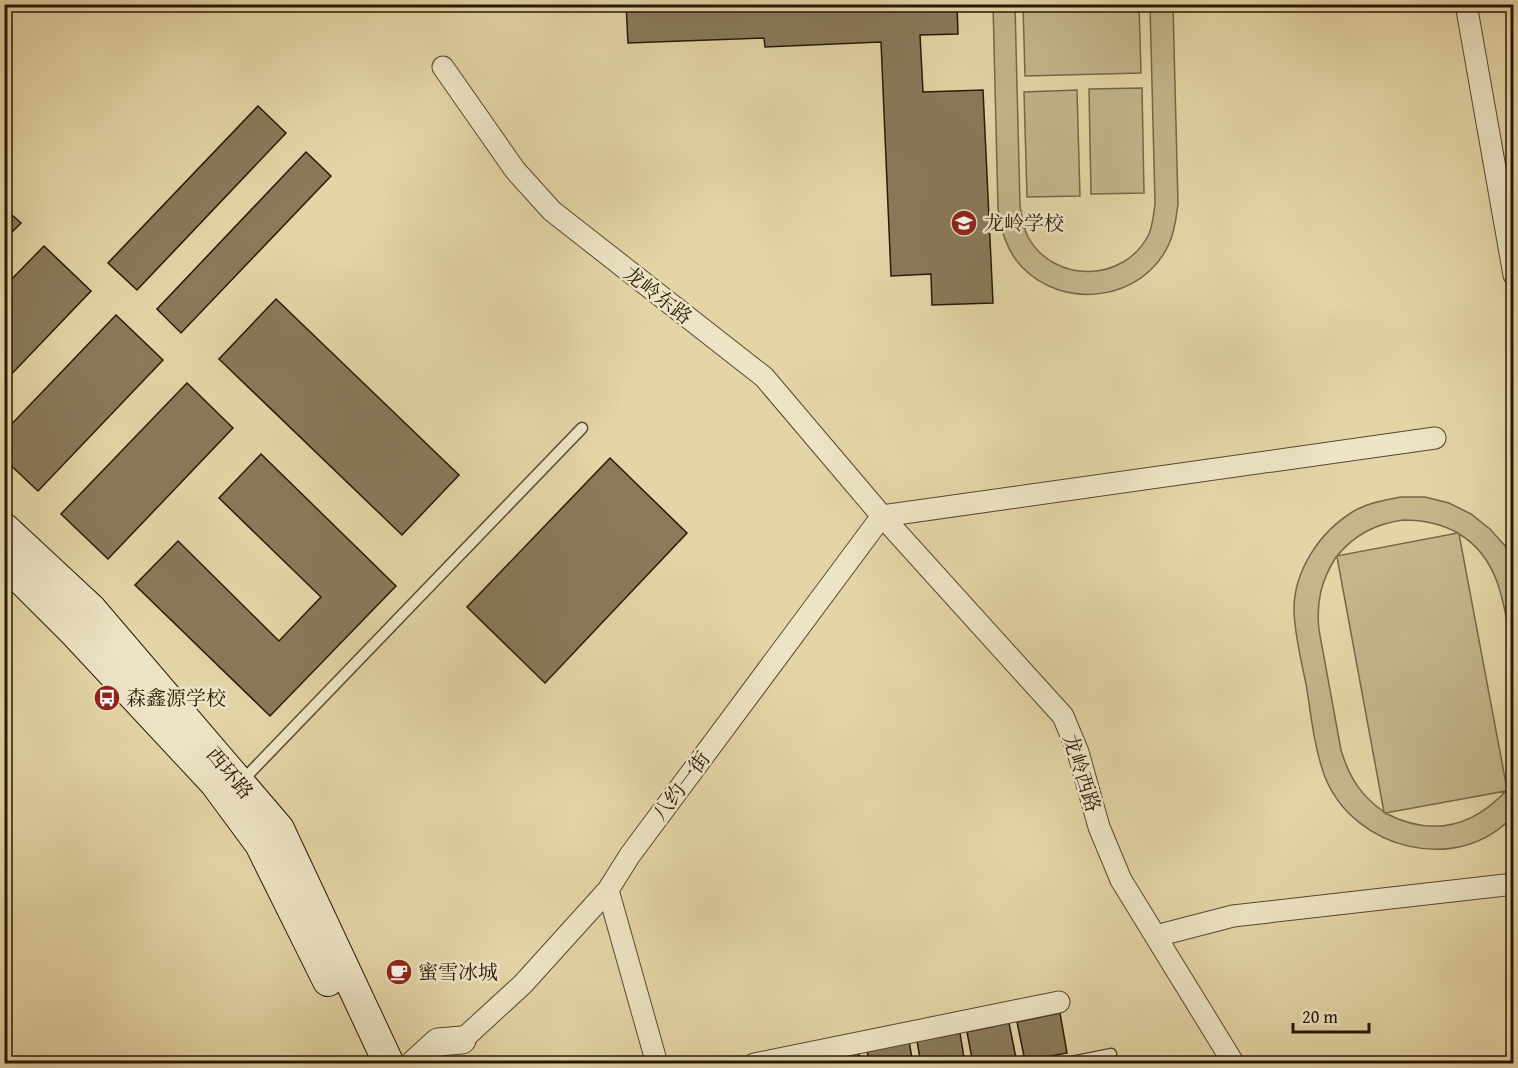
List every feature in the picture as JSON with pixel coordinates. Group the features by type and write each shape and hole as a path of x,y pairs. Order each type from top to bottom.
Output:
{"main road":[{"name":"西环路","path":"4,528 91,609 279,829 389,1064"},
{"name":"西环路","path":"4,562 75,633 215,783 254,835 369,1064"}],"street":[{"path":"1466,4 1514,275"},
{"name":"龙岭东路","path":"443,67 515,170 552,211 764,377 882,516"},
{"path":"882,516 1435,438"},
{"name":"八约一街","path":"456,1052 523,984 608,890 630,855 882,516"},
{"name":"龙岭西路","path":"882,516 1063,716 1078,752 1099,827 1121,880 1234,1064"},
{"path":"1156,936 1233,916 1514,884"},
{"path":"608,890 657,1064"},
{"path":"754,1064 1059,1002"},
{"path":"414,1064 438,1042 456,1052"}],"lane":[{"path":"240,784 582,428"},
{"path":"1061,1064 1111,1054"}],"shaded area":[{"path":"993,5 1015,5 1020,206 1025,229 1028,237 1040,252 1054,263 1071,270 1089,272 1107,269 1124,262 1138,250 1149,234 1155,203 1150,5 1173,5 1178,204 1175,224 1169,244 1157,263 1141,278 1122,288 1102,293 1080,294 1059,290 1039,281 1022,267 1008,247 998,208"},
{"path":"1023,5 1139,5 1141,73 1025,76"},
{"path":"1142,88 1144,193 1091,194 1089,89"},
{"path":"1077,90 1080,196 1027,197 1024,92"},
{"path":"1401,497 1425,497 1449,503 1471,514 1490,529 1506,547 1513,561 1513,656 1504,605 1493,572 1484,557 1459,534 1507,789 1513,779 1513,816 1491,835 1465,845 1437,849 1410,846 1383,837 1359,822 1339,802 1325,777 1315,743 1294,612 1298,582 1303,568 1310,554 1330,530 1354,511 1377,502","holes":["1403,520 1431,523 1458,533 1337,556 1367,531","1337,557 1384,812 1357,785 1341,750 1318,620 1323,583","1506,791 1493,804 1479,813 1450,825 1418,825 1385,813"]}],"building":[{"path":"626,4 957,4 958,34 920,35 923,92 983,90 993,303 932,305 931,274 891,276 881,42 765,47 764,38 628,43"},
{"path":"258,106 286,133 137,290 108,263"},
{"path":"306,152 331,176 181,333 157,309"},
{"path":"4,208 21,223 4,240"},
{"path":"44,246 91,291 4,382 4,287"},
{"path":"276,299 459,475 402,535 219,359"},
{"path":"116,315 163,360 38,491 4,459 4,432"},
{"path":"187,383 233,428 108,559 61,514"},
{"path":"261,454 396,586 270,716 135,585 178,541 279,641 321,597 219,498"},
{"path":"610,458 687,533 545,683 467,607"},
{"path":"1060,1013 1067,1053 1025,1061 1017,1022"},
{"path":"1009,1023 1017,1063 973,1064 967,1032"},
{"path":"960,1033 965,1064 921,1064 917,1041"},
{"path":"909,1041 913,1064 869,1064 867,1050"},
{"path":"858,1051 861,1064 817,1064 816,1059"}],"place":[{"name":"龙岭学校","path":"964,223"},
{"name":"森鑫源学校","path":"107,698"},
{"name":"蜜雪冰城","path":"399,972"}]}
